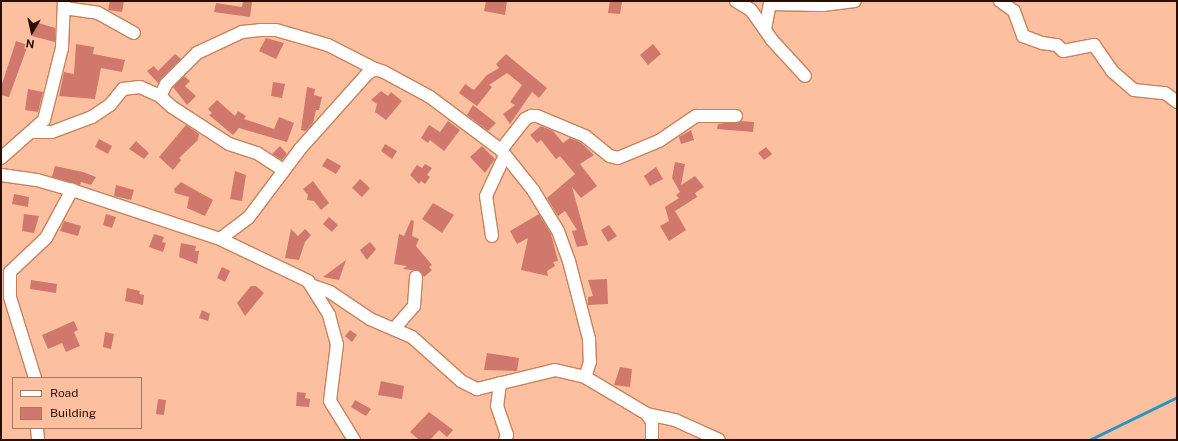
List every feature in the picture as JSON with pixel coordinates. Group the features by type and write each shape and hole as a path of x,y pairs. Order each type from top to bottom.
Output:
{"street":[{"path":"736,1 751,10 805,76"},
{"path":"765,29 770,4 823,5 856,1"},
{"path":"1000,1 1014,12 1023,36 1042,43 1057,44 1063,51 1094,45 1112,71 1134,90 1165,93 1177,102"},
{"path":"1,158 33,132 44,120 48,109 64,35 64,4 98,13 134,33"},
{"path":"160,96 166,84 197,53 242,32 276,30 328,45 430,97 503,152 533,190 551,220 569,261 589,340 590,362 585,377"},
{"path":"220,239 248,217 283,170 354,87 375,69"},
{"path":"33,132 52,132 92,117 110,105 123,90 132,86 160,96 172,107 229,144 257,153 283,170"},
{"path":"492,236 486,196 503,152 525,119 531,116 585,136 610,156 618,158 659,141 696,116 736,116"},
{"path":"1,174 37,180 72,190 220,239 313,286 330,292 370,319 412,337 432,352 469,387 488,388 500,383 555,370 585,377 647,414 675,420 719,440"},
{"path":"35,377 10,297 10,272 46,238 72,190"},
{"path":"394,329 414,306 416,277"},
{"path":"313,286 329,315 337,344 330,401 354,440"},
{"path":"500,383 497,411 507,435 505,440"},
{"path":"647,414 652,422 652,440"},
{"path":"37,429 38,440"}],"building":[{"path":"110,1 124,1 122,12 108,10"},
{"path":"243,1 252,2 250,17 214,12 216,3 242,7"},
{"path":"486,1 507,1 505,15 484,11"},
{"path":"610,1 622,2 620,14 608,13"},
{"path":"35,22 55,28 55,42 32,36"},
{"path":"266,38 284,43 276,59 259,51"},
{"path":"16,41 28,45 9,97 1,95 1,87"},
{"path":"76,44 94,47 93,54 125,60 122,72 101,68 95,99 59,96 64,72 74,74"},
{"path":"653,44 661,54 648,65 640,55"},
{"path":"175,54 181,59 158,83 147,71 154,66 158,71"},
{"path":"506,54 547,88 539,98 532,92 510,124 503,114 515,105 510,102 522,85 507,73 489,85 492,87 477,106 459,93 465,84 474,90 487,75 499,68 496,64"},
{"path":"184,76 190,81 185,86 196,96 187,105 173,87"},
{"path":"273,82 285,84 282,98 271,96"},
{"path":"307,87 315,89 314,95 322,97 319,110 316,110 313,123 306,131 301,130"},
{"path":"28,89 43,92 38,112 25,110"},
{"path":"381,91 388,96 391,92 402,101 386,120 375,112 377,104 371,100"},
{"path":"217,100 235,116 238,111 246,116 244,119 274,129 279,117 294,123 287,142 239,128 233,135 209,115 212,113 208,109"},
{"path":"473,105 496,123 488,131 467,115"},
{"path":"448,121 460,130 444,151 430,140 428,143 421,138 429,125 440,132"},
{"path":"741,121 754,122 753,132 717,129 718,124"},
{"path":"186,125 199,134 198,140 179,158 181,160 173,170 159,157"},
{"path":"541,126 553,131 563,143 570,138 580,142 594,155 580,164 597,186 581,198 572,187 588,245 577,247 572,231 577,230 565,211 558,216 547,198 575,174 560,156 556,159 541,140 537,143 530,135"},
{"path":"691,130 694,140 681,144 679,137"},
{"path":"99,139 112,146 108,154 95,147"},
{"path":"136,141 149,153 144,159 129,149"},
{"path":"385,144 397,151 392,159 381,151"},
{"path":"280,146 287,154 282,160 272,154"},
{"path":"482,146 495,159 485,173 470,157"},
{"path":"766,147 772,154 764,160 758,153"},
{"path":"327,158 341,166 336,174 322,166"},
{"path":"675,162 685,164 681,185 695,176 704,187 695,193 697,197 675,211 686,230 669,241 660,226 669,221 665,207 679,198 676,195 680,192 672,178"},
{"path":"425,164 432,168 427,175 430,177 425,184 421,181 419,184 410,175 417,165 422,168"},
{"path":"55,166 83,172 96,177 91,185 81,182 80,185 52,177"},
{"path":"656,167 663,179 650,186 644,176"},
{"path":"235,171 246,175 242,201 230,199"},
{"path":"360,179 370,188 362,197 352,188"},
{"path":"313,181 329,203 321,210 314,201 307,200 308,195 303,189"},
{"path":"181,182 213,200 205,216 187,208 189,197 175,193 174,189"},
{"path":"116,185 134,190 131,200 114,196"},
{"path":"14,194 29,197 28,207 12,204"},
{"path":"433,203 454,215 442,233 422,219"},
{"path":"24,214 39,216 34,233 22,231"},
{"path":"106,214 116,217 112,228 103,225"},
{"path":"539,214 551,234 558,261 553,262 555,266 547,271 548,276 521,270 528,238 517,244 510,231"},
{"path":"329,217 338,225 332,232 323,224"},
{"path":"411,220 414,221 412,236 419,239 416,246 432,265 429,267 432,270 424,277 420,271 403,269 407,266 394,264 399,234 404,236"},
{"path":"64,221 81,226 78,236 60,231"},
{"path":"609,225 617,236 608,242 601,230"},
{"path":"291,229 298,236 305,229 311,235 305,242 299,260 285,258"},
{"path":"154,234 164,237 162,242 166,243 163,252 149,247"},
{"path":"370,242 376,249 367,260 360,250"},
{"path":"181,243 196,246 195,251 199,251 197,264 179,257"},
{"path":"346,260 339,280 323,277"},
{"path":"222,267 230,271 225,282 217,278"},
{"path":"607,279 608,304 588,305 588,297 593,296 588,280"},
{"path":"31,280 57,284 56,293 30,289"},
{"path":"251,286 256,286 264,293 245,316 237,303"},
{"path":"127,288 140,291 139,294 144,295 143,305 125,301"},
{"path":"202,310 210,314 208,321 199,318"},
{"path":"74,321 78,330 74,332 80,346 66,352 62,343 48,349 42,335"},
{"path":"350,330 357,335 352,342 345,336"},
{"path":"105,332 114,334 111,349 103,347"},
{"path":"487,353 519,358 517,371 484,370"},
{"path":"620,367 632,369 630,387 614,385"},
{"path":"381,381 404,386 402,399 378,395"},
{"path":"297,392 306,393 305,398 310,399 309,407 296,406"},
{"path":"158,399 166,400 164,415 156,414"},
{"path":"355,400 371,409 366,416 351,407"},
{"path":"429,412 453,430 447,437 439,430 430,440 419,440 410,432"}],"waterway":[{"path":"1089,440 1177,397"}]}
